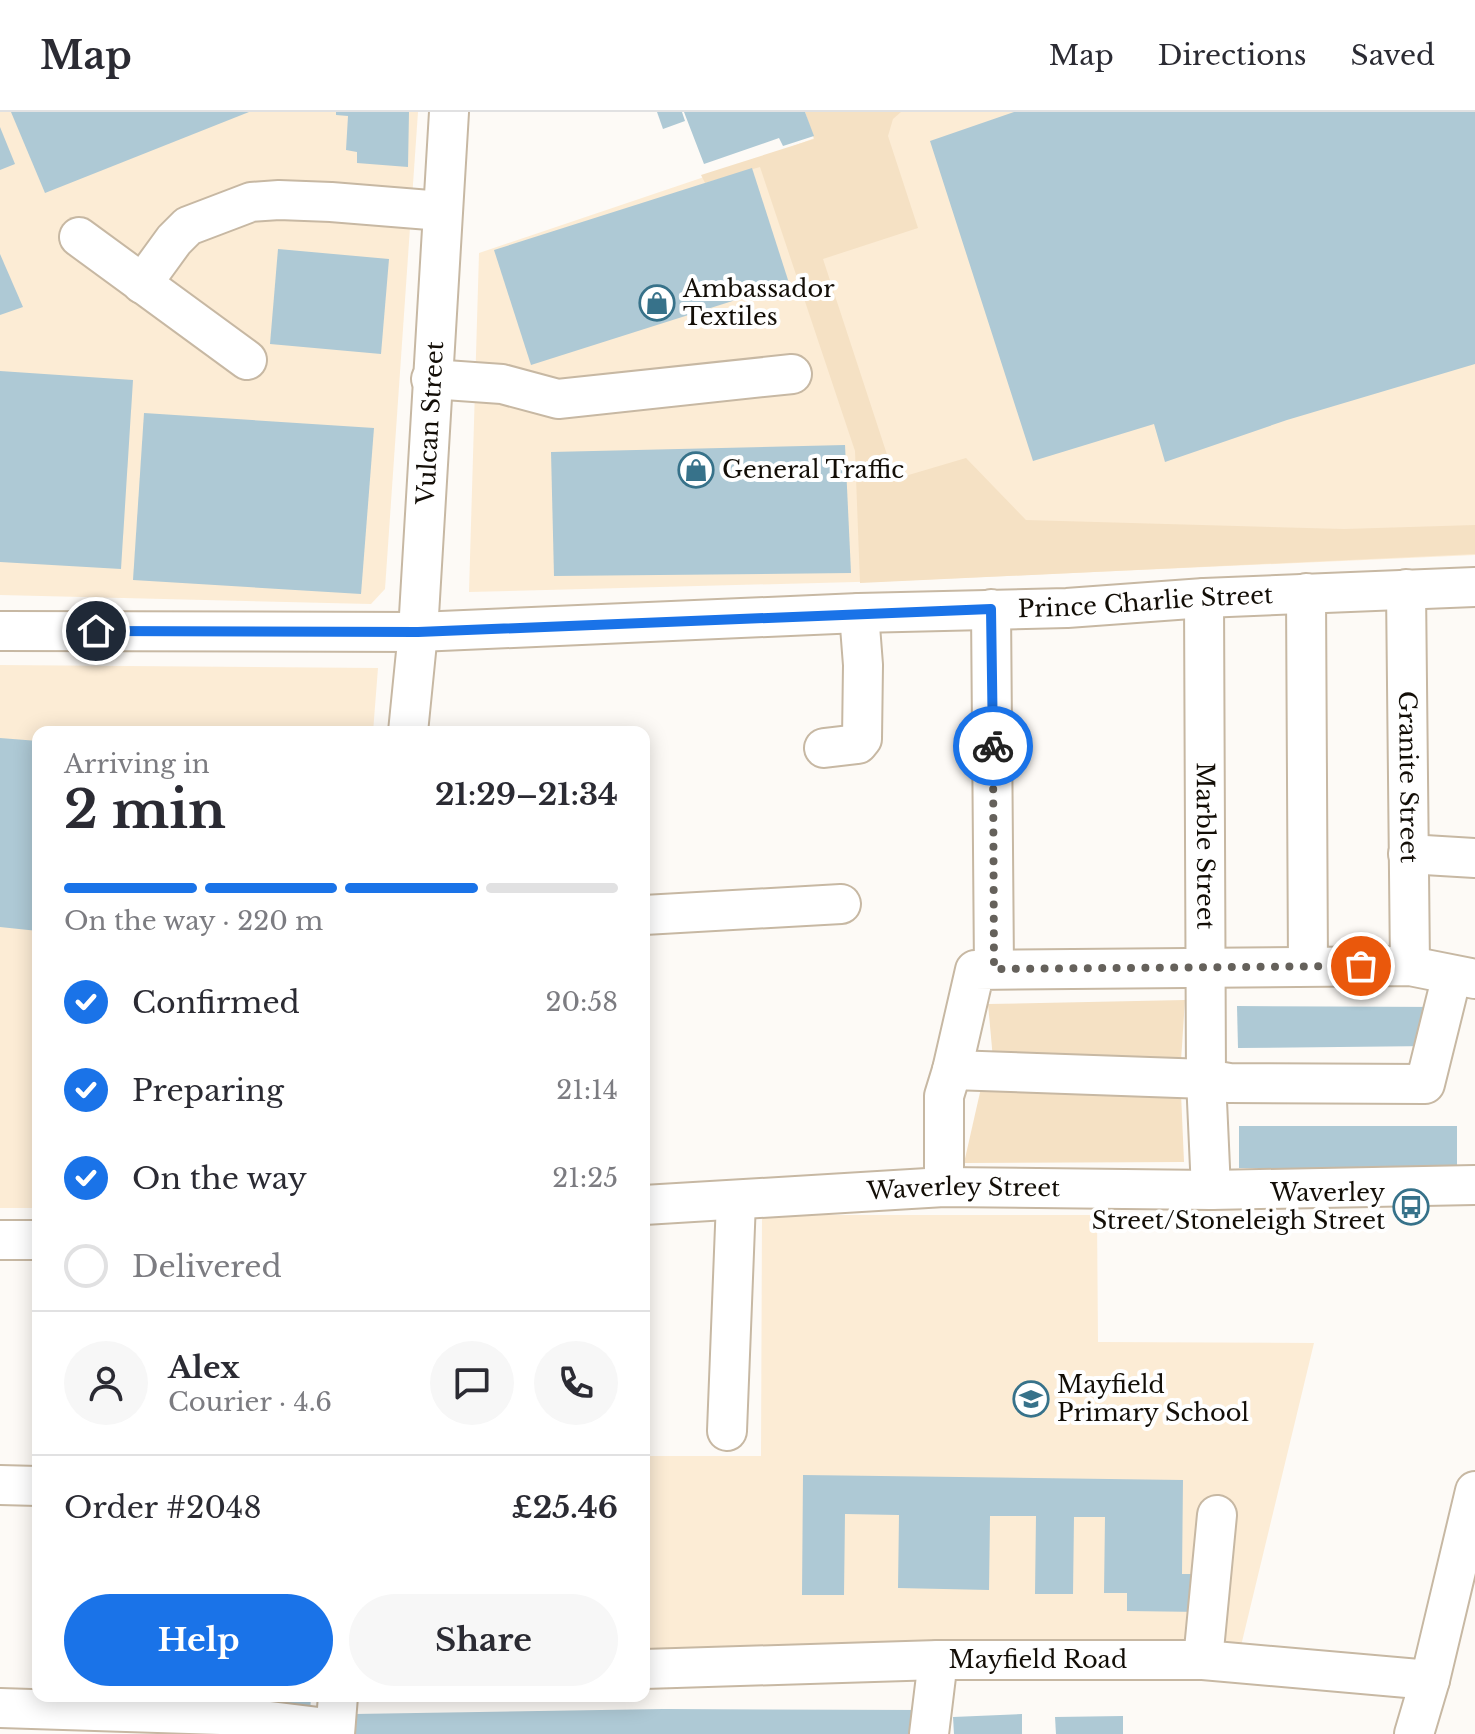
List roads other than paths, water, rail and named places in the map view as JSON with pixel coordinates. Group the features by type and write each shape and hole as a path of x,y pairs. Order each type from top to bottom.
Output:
{"street":[{"name":"Vulcan Street","path":"409,726 418,632 449,112"},
{"path":"142,284 188,226 251,202 318,202 442,211"},
{"path":"79,237 247,360"},
{"path":"431,379 502,384 558,399 792,374"},
{"name":"Prince Charlie Street","path":"0,631 418,632 859,613 1067,608 1204,598 1475,587"},
{"name":"Granite Street","path":"1406,589 1410,966"},
{"path":"1306,593 1308,966"},
{"name":"Marble Street","path":"1204,598 1206,1079 1211,1190"},
{"path":"991,609 994,969"},
{"path":"824,748 858,744 862,739 863,665 859,613"},
{"path":"1408,854 1475,858"},
{"path":"650,915 841,904"},
{"path":"944,1187 944,1096 975,970 1410,966 1464,977 1425,1084 1229,1083 1206,1079 952,1070"},
{"name":"Waverley Street","path":"650,1205 944,1187 1211,1190 1475,1185"},
{"path":"727,1431 736,1201"},
{"path":"0,1240 32,1240"},
{"path":"0,1485 32,1486"},
{"path":"1414,1734 1474,1503"},
{"path":"1203,1660 1217,1515"},
{"path":"929,1734 938,1660"},
{"name":"Mayfield Road","path":"650,1669 938,1660 1203,1660 1430,1680"},
{"path":"0,1708 89,1704 222,1705 336,1720"}],"place":[{"name":"Ambassador Textiles","path":"657,303"},
{"name":"General Traffic","path":"696,470"},
{"name":"Waverley Street/Stoneleigh Street","path":"1411,1207"},
{"name":"Mayfield Primary School","path":"1031,1399"}]}
